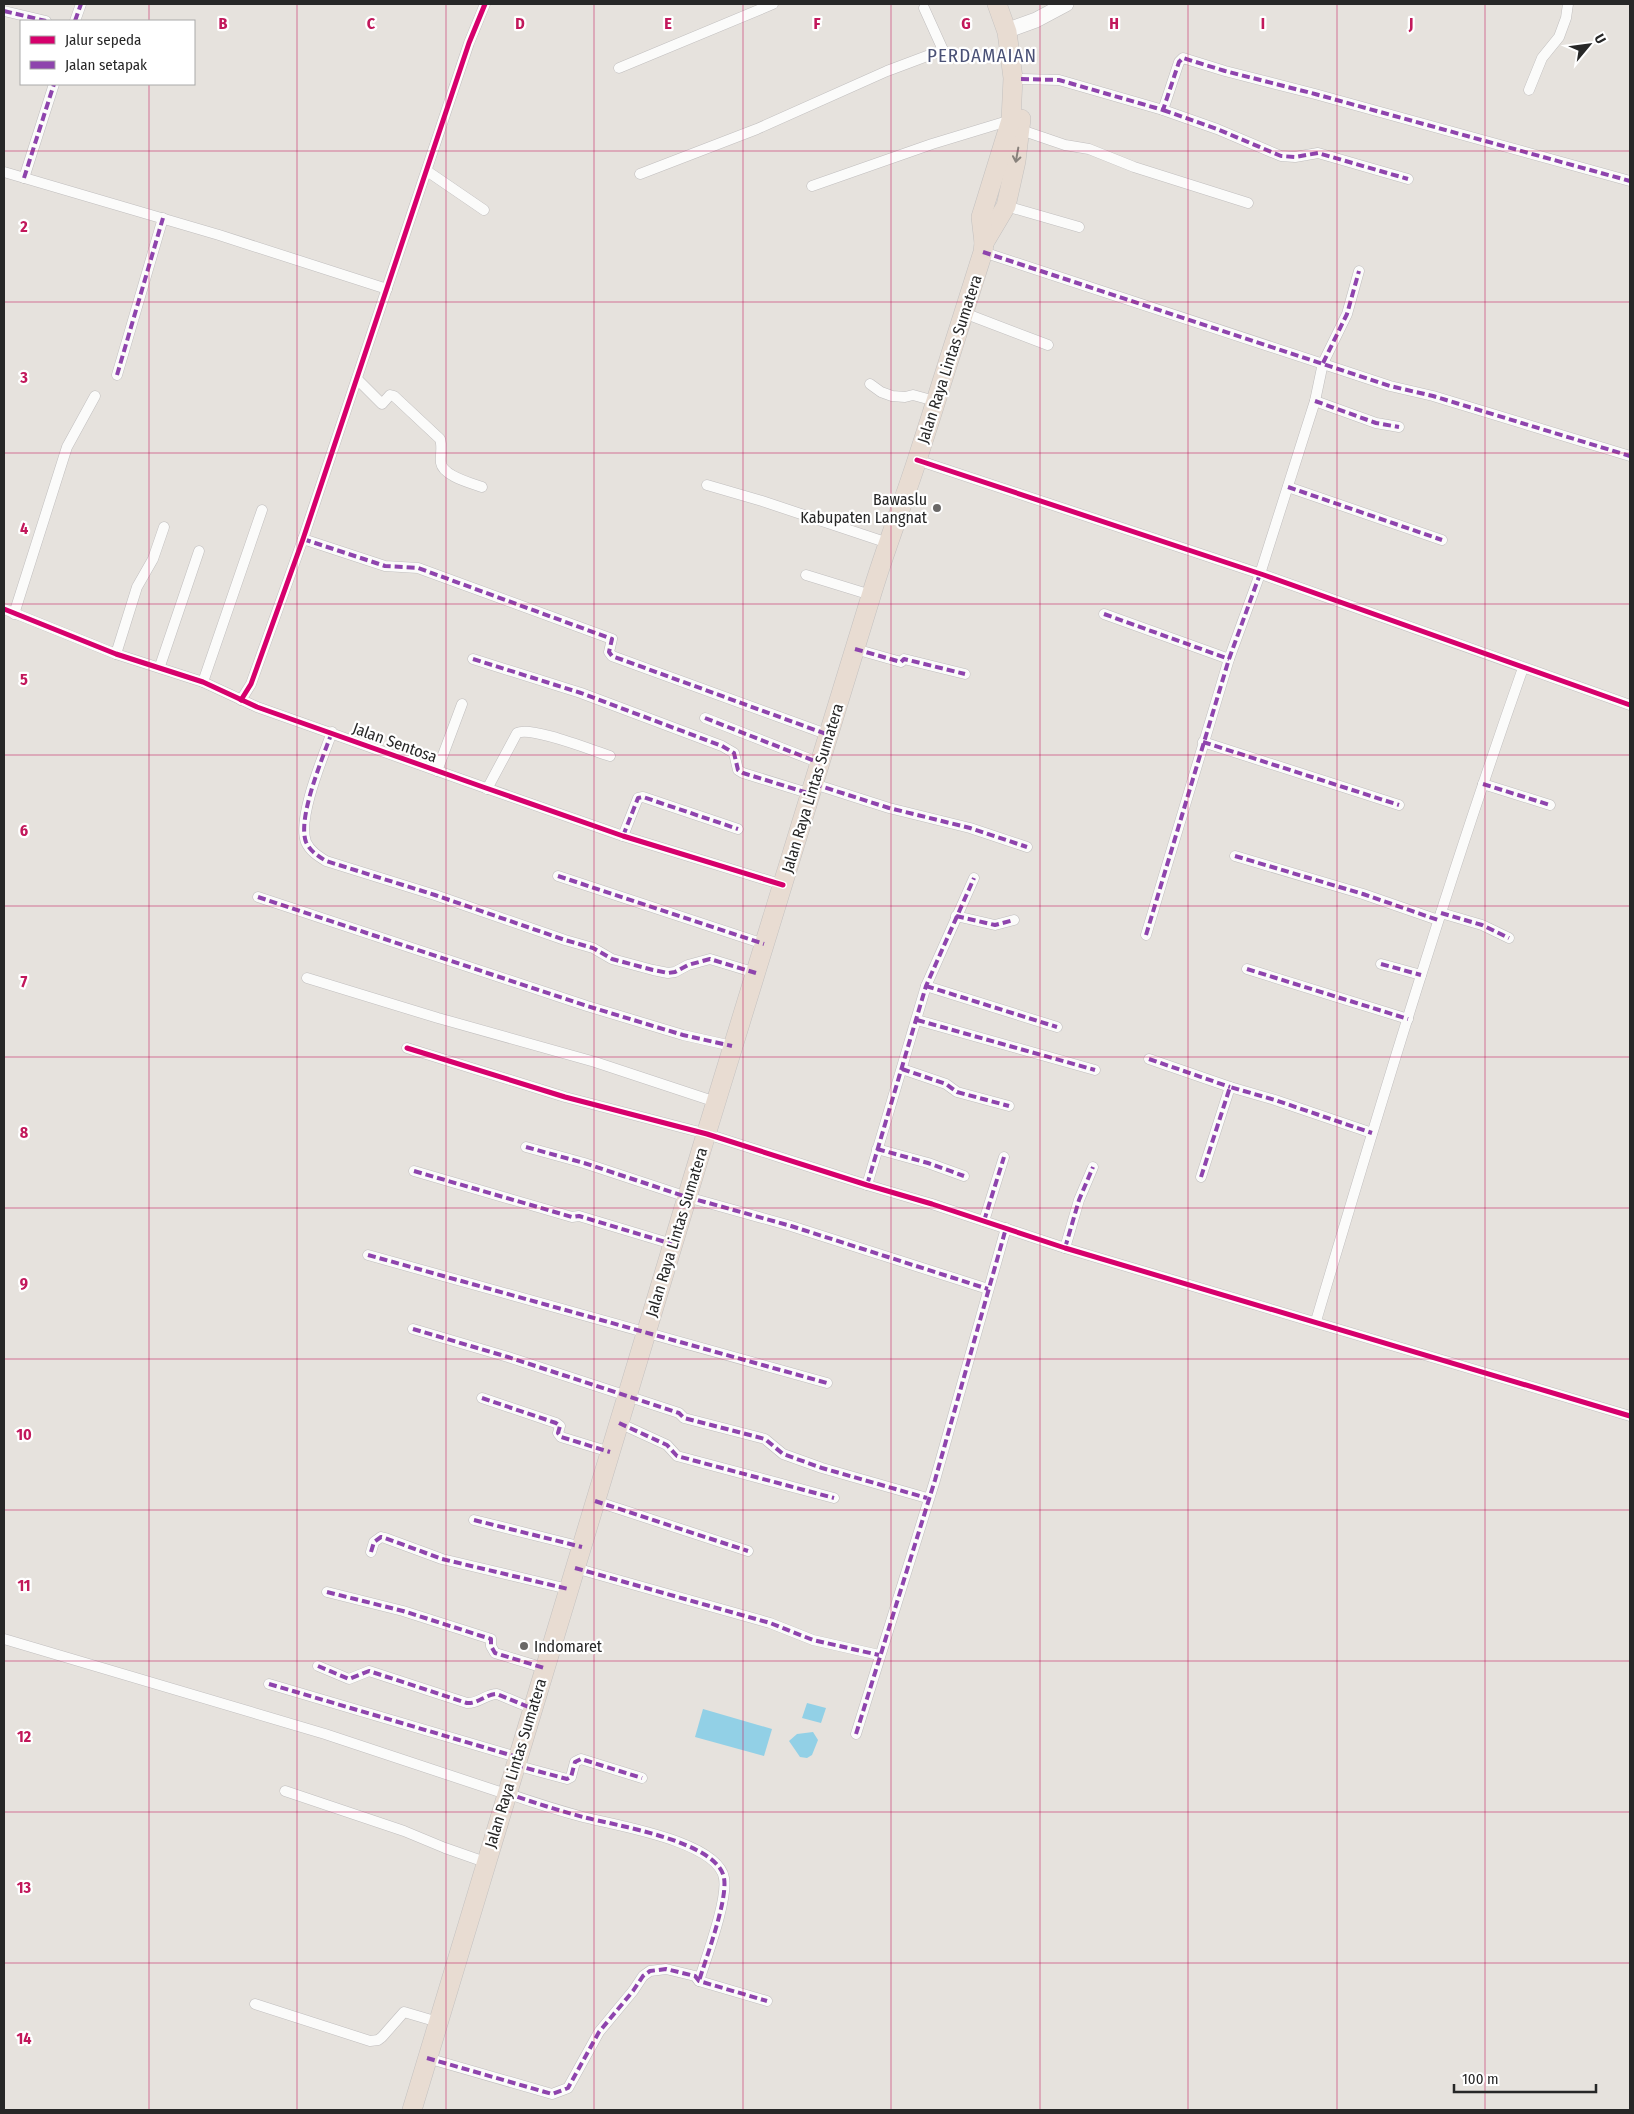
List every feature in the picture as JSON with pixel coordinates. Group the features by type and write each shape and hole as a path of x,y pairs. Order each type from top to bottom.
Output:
{"highway":[{"name":"Jalan Raya Lintas Sumatera","path":"984,248 981,217 1016,125 1008,32 997,4"},
{"name":"Jalan Raya Lintas Sumatera","path":"412,2110 531,1708 582,1547 732,1046 871,595 917,460 984,248 1006,206 1022,78 1014,28 1006,4"}],"street":[{"path":"75,20 81,4"},
{"path":"241,700 251,684 303,539 469,43 485,4"},
{"path":"619,68 773,4"},
{"path":"1014,28 1036,20 1066,4"},
{"path":"1530,90 1538,66 1559,37 1566,18 1568,4"},
{"path":"640,174 757,129 887,71 943,50 924,8"},
{"path":"4,11 42,20"},
{"path":"1163,110 1179,62 1184,58 1225,71 1334,99 1630,182"},
{"path":"1022,78 1059,80 1163,110 1217,129 1281,156 1295,158 1318,153 1408,179"},
{"path":"24,178 54,85"},
{"path":"812,186 932,144 1016,125 1065,145 1089,149 1134,167 1248,202"},
{"path":"427,171 484,210"},
{"path":"4,172 163,218 387,289"},
{"path":"1006,206 1079,227"},
{"path":"117,375 163,218"},
{"path":"984,248 1151,309 1390,386 1433,396 1630,456"},
{"path":"1146,935 1229,659 1260,574 1315,401 1323,363 1347,314 1359,271"},
{"path":"964,313 1048,345"},
{"path":"357,379 382,404 390,395 394,396 440,439 443,469 456,478 482,488"},
{"path":"870,384 881,392 892,396 905,397 913,395 935,401"},
{"path":"14,614 67,447 95,396"},
{"path":"1315,401 1376,423 1399,427"},
{"path":"917,460 1260,574 1630,705"},
{"path":"706,485 762,501 888,543"},
{"path":"1288,487 1442,540"},
{"path":"203,682 262,510"},
{"path":"116,654 137,588 153,559 164,527"},
{"path":"303,539 385,566 418,568 545,613 612,639 609,652 612,656 829,735"},
{"path":"160,666 199,551"},
{"path":"806,576 871,595"},
{"name":"Jalan Sentosa","path":"4,609 116,654 160,666 203,682 257,707 332,732 487,789 624,836 783,885"},
{"path":"1104,614 1229,659"},
{"path":"855,649 901,662 904,659 965,674"},
{"path":"473,660 581,694 722,746 734,753 738,770 743,773 970,828 1028,847"},
{"path":"1316,1321 1439,916 1523,668"},
{"path":"437,771 462,704"},
{"path":"705,718 820,763"},
{"path":"487,789 517,733 523,730 544,734 610,756"},
{"path":"332,732 306,813 304,833 306,842 313,852 326,861 593,948 612,959 653,970 668,973 710,959 756,973"},
{"path":"1203,742 1399,805"},
{"path":"1483,784 1550,805"},
{"path":"624,836 633,807 638,798 643,797 738,829"},
{"path":"1235,856 1439,916 1482,925 1510,938"},
{"path":"558,876 764,944"},
{"path":"867,1185 926,986 974,878"},
{"path":"258,897 587,1006 683,1035 732,1046"},
{"path":"956,916 995,925 1014,920"},
{"path":"1381,964 1421,975"},
{"path":"1247,969 1408,1019"},
{"path":"307,978 438,1018 595,1062 716,1102"},
{"path":"926,986 1057,1028"},
{"path":"917,1020 1095,1070"},
{"path":"408,1048 565,1097 707,1134 1065,1248 1316,1321 1630,1416"},
{"path":"1149,1059 1372,1134"},
{"path":"902,1069 946,1084 957,1092 1009,1106"},
{"path":"1201,1177 1230,1087"},
{"path":"526,1147 584,1163 687,1197 791,1226 988,1289"},
{"path":"877,1149 928,1163 964,1176"},
{"path":"984,1221 1004,1157"},
{"path":"1065,1248 1079,1200 1093,1167"},
{"path":"414,1171 572,1218 579,1216 672,1244"},
{"path":"856,1734 927,1498 937,1471 1006,1228"},
{"path":"368,1255 827,1383"},
{"path":"413,1329 508,1357 679,1413 684,1418 765,1439 784,1454 822,1468 927,1498"},
{"path":"482,1398 556,1423 560,1426 558,1434 561,1437 610,1452"},
{"path":"619,1423 667,1445 677,1456 688,1460 834,1498"},
{"path":"595,1501 748,1551"},
{"path":"474,1520 582,1547"},
{"path":"371,1552 374,1542 381,1537 442,1558 568,1589"},
{"path":"575,1568 770,1623 813,1640 879,1655"},
{"path":"327,1592 403,1611 492,1639 492,1650 495,1653 544,1668"},
{"path":"4,1640 326,1734 506,1794 585,1818 664,1836 708,1856 714,1861 724,1877 724,1896 699,1981"},
{"path":"318,1666 349,1679 369,1671 472,1704 492,1694 496,1694 531,1708"},
{"path":"269,1684 516,1761 567,1779 571,1777 575,1762 581,1759 642,1778"},
{"path":"285,1791 404,1831 485,1862"},
{"path":"427,2058 552,2094 563,2092 572,2083 599,2032 643,1976 650,1971 666,1969 695,1976 699,1981 767,2001"},
{"path":"255,2004 370,2041 378,2040 382,2037 404,2012 438,2022"}],"water":[{"path":"807,1703 826,1708 821,1723 802,1718"},
{"path":"703,1709 772,1729 764,1756 695,1737"},
{"path":"813,1732 818,1740 812,1755 807,1758 800,1757 789,1741 797,1734"}],"marked path":[{"path":"75,20 81,4"},
{"path":"4,11 42,20"},
{"path":"1021,79 1059,80 1163,110 1179,62 1183,58 1630,181"},
{"path":"24,178 54,85"},
{"path":"1163,110 1217,129 1281,156 1295,157 1318,153 1408,179"},
{"path":"117,375 163,218"},
{"path":"983,252 1390,386 1433,396 1630,456"},
{"path":"1323,363 1347,314 1359,271"},
{"path":"1315,401 1376,423 1399,427"},
{"path":"1288,487 1442,540"},
{"path":"303,539 385,566 418,568 612,639 609,652 612,656 829,735"},
{"path":"1146,935 1229,659 1260,574"},
{"path":"1104,614 1229,659"},
{"path":"855,649 901,662 904,659 965,674"},
{"path":"473,659 581,693 722,746 734,753 738,770 743,773 811,794"},
{"path":"705,718 820,763"},
{"path":"332,732 312,787 304,831 306,842 310,848 326,861 593,948 612,959 653,970 668,973 675,972 688,965 710,959 756,973"},
{"path":"1203,742 1399,805"},
{"path":"814,784 889,808 970,828 1027,847"},
{"path":"1483,784 1550,805"},
{"path":"623,836 638,798 643,797 738,829"},
{"path":"1235,856 1363,894 1438,920"},
{"path":"558,876 764,944"},
{"path":"867,1185 926,986 974,878"},
{"path":"258,897 587,1006 683,1035 732,1046"},
{"path":"1441,913 1482,925 1509,938"},
{"path":"956,916 995,925 1014,920"},
{"path":"1381,964 1421,975"},
{"path":"1247,969 1408,1019"},
{"path":"926,986 1057,1027"},
{"path":"917,1020 1095,1070"},
{"path":"1149,1059 1230,1087"},
{"path":"902,1069 946,1084 957,1092 1009,1106"},
{"path":"1201,1177 1230,1087 1275,1100 1372,1133"},
{"path":"526,1147 584,1163 687,1197 791,1226 988,1289"},
{"path":"877,1149 928,1163 964,1176"},
{"path":"984,1221 1004,1157"},
{"path":"1065,1248 1079,1200 1093,1167"},
{"path":"414,1171 572,1217 579,1216 672,1244"},
{"path":"856,1734 935,1480 1006,1228"},
{"path":"368,1255 827,1383"},
{"path":"413,1329 508,1357 679,1413 684,1418 765,1439 783,1454 822,1468 927,1498"},
{"path":"482,1398 556,1423 560,1426 558,1433 561,1437 610,1452"},
{"path":"619,1423 667,1445 677,1456 834,1498"},
{"path":"595,1501 748,1551"},
{"path":"474,1520 582,1547"},
{"path":"371,1552 374,1542 381,1537 442,1559 568,1589"},
{"path":"575,1568 770,1623 813,1640 879,1655"},
{"path":"327,1592 403,1611 491,1639 491,1646 495,1653 544,1668"},
{"path":"318,1666 349,1679 369,1671 467,1703 497,1694 531,1708"},
{"path":"269,1684 517,1757"},
{"path":"515,1765 567,1779 571,1777 575,1762 581,1759 642,1778"},
{"path":"506,1793 573,1814 662,1837 704,1854 717,1865 724,1878 723,1900 716,1929 699,1981"},
{"path":"427,2058 552,2094 568,2088 599,2032 643,1976 650,1971 666,1969 695,1976 699,1981 767,2001"}],"cycle path":[{"path":"241,700 251,684 303,539 469,43 485,4"},
{"path":"917,460 1264,575 1630,705"},
{"path":"4,609 116,654 203,682 257,707 623,836 783,885"},
{"path":"407,1048 565,1097 707,1134 932,1204 1065,1248 1630,1416"}],"place":[{"name":"Bawaslu Kabupaten Langnat","path":"937,508"},
{"name":"Indomaret","path":"524,1646"}],"district":[{"name":"PERDAMAIAN","path":"982,55"}]}
